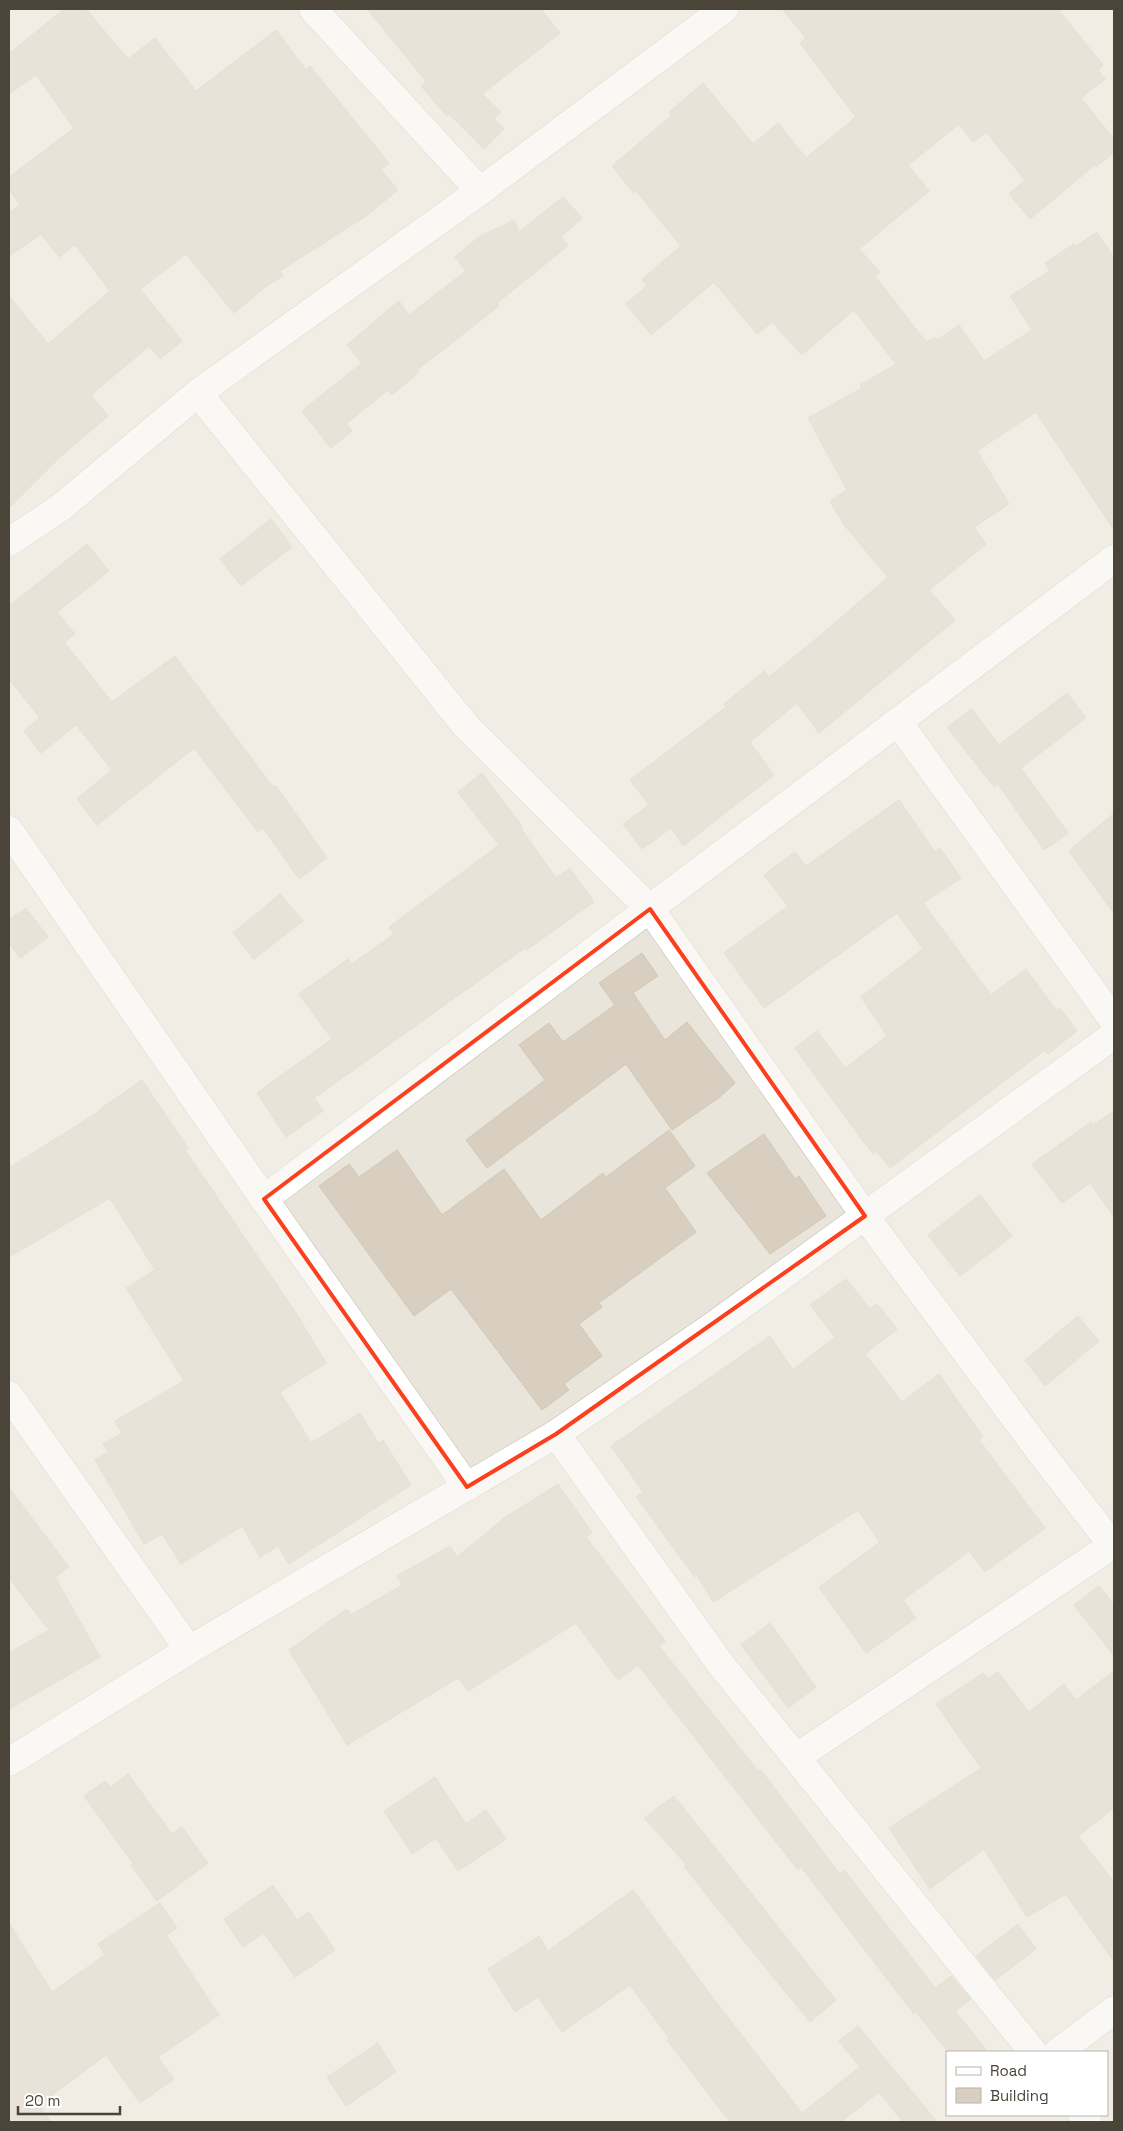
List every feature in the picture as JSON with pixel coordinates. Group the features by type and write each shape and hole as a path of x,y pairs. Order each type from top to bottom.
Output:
{"street":[{"path":"313,9 480,191"},
{"path":"9,542 60,508 198,393 480,191 724,9"},
{"path":"198,393 466,726 650,909 865,1216 1038,1449 1114,1545 797,1757"},
{"path":"264,1199 1114,560"},
{"path":"898,722 1114,1021"},
{"path":"9,830 264,1199 467,1487"},
{"path":"9,1762 189,1650 556,1434 713,1326 1114,1035"},
{"path":"9,1395 189,1650"},
{"path":"556,1434 719,1662 1032,2051"},
{"path":"1059,2051 1114,2010"}],"highlighted area":[{"path":"650,909 865,1216 556,1434 467,1487 264,1199"}],"shaded area":[{"path":"9,9 1114,9 1114,2122 9,2122"}],"building":[{"path":"64,9 86,9 128,59 155,38 196,91 276,30 306,70 310,66 389,163 381,170 398,190 366,216 280,271 283,276 268,285 234,313 186,254 140,289 182,341 160,359 149,346 91,395 108,416 59,458 9,508 9,296 48,344 110,291 75,245 59,257 41,234 9,256 9,213 20,205 9,189 9,177 74,128 36,75 9,94 9,54"},
{"path":"367,9 541,9 560,33 482,94 501,112 494,119 504,129 484,149 449,114 447,116 421,86 426,81"},
{"path":"782,9 1058,9 1103,65 1098,70 1105,79 1081,98 1114,139 1114,152 1096,167 1095,165 1030,219 1009,194 1025,180 986,132 973,142 959,124 908,165 929,191 859,249 880,272 875,276 926,342 935,337 937,340 959,325 984,361 1032,330 1010,296 1050,271 1045,263 1074,244 1075,247 1097,232 1114,258 1114,530 1036,412 977,451 1009,504 974,527 986,544 929,590 955,620 819,733 797,703 750,742 774,775 683,846 671,828 642,849 623,824 649,805 630,780 726,707 724,704 764,671 769,677 888,577 845,526 830,501 847,490 808,418 862,388 860,385 896,364 854,310 802,355 772,322 757,334 714,282 651,335 626,304 647,286 642,279 681,246 636,191 634,193 612,166 672,115 669,112 703,83 753,144 778,123 806,158 856,117 800,43 806,38"},
{"path":"563,197 582,218 561,237 568,246 497,303 499,306 417,370 419,372 392,395 388,390 346,424 352,431 331,448 302,411 362,363 347,345 399,301 409,315 466,271 455,257 479,237 514,220 519,232"},
{"path":"271,519 292,547 241,586 220,559"},
{"path":"87,544 109,571 57,612 75,634 64,642 112,702 175,656 273,787 276,786 327,858 299,879 263,828 258,832 194,748 97,825 77,799 112,770 76,725 41,753 24,731 40,718 9,679 9,606"},
{"path":"1067,693 1086,718 1021,768 1068,833 1044,850 998,784 994,787 947,727 972,709 999,745"},
{"path":"482,773 522,826 520,827 556,878 570,868 594,902 526,950 525,948 314,1098 323,1111 286,1137 257,1093 332,1039 299,994 348,959 352,964 394,934 389,927 499,845 458,792"},
{"path":"899,800 935,852 940,848 961,878 923,903 991,995 1026,969 1057,1011 1060,1008 1077,1031 1048,1054 1045,1050 890,1168 876,1151 873,1154 795,1048 817,1031 845,1068 887,1036 861,997 923,949 897,913 764,1008 724,953 788,906 764,875 795,852 806,866"},
{"path":"1114,813 1114,914 1069,851"},
{"path":"280,894 303,921 254,959 233,933"},
{"path":"26,908 48,937 20,958 9,943 9,920"},
{"path":"642,953 658,976 633,993 665,1040 687,1022 735,1083 720,1097 672,1130 626,1064 487,1168 466,1140 545,1080 519,1045 549,1023 563,1042 615,1005 599,983"},
{"path":"142,1080 188,1148 185,1150 296,1313 326,1363 280,1392 311,1443 360,1413 378,1443 383,1440 411,1485 289,1564 278,1546 260,1557 242,1526 181,1564 162,1534 144,1544 95,1460 108,1452 103,1444 122,1433 115,1421 184,1381 126,1288 155,1270 110,1198 9,1257 9,1168 100,1111"},
{"path":"1114,1111 1114,1217 1090,1183 1062,1203 1032,1164 1091,1122 1093,1125"},
{"path":"669,1130 695,1166 665,1188 696,1232 599,1303 602,1307 579,1324 602,1356 564,1384 569,1390 542,1410 451,1289 414,1316 319,1186 349,1164 359,1177 397,1150 442,1215 504,1169 541,1220 603,1173 606,1177"},
{"path":"764,1134 795,1179 799,1176 826,1216 770,1254 707,1173"},
{"path":"980,1195 1012,1236 960,1276 928,1235"},
{"path":"846,1279 870,1309 877,1304 897,1329 865,1354 902,1402 939,1374 983,1437 979,1440 1045,1528 985,1572 969,1551 903,1600 916,1618 866,1653 819,1587 880,1542 858,1510 713,1602 697,1575 695,1577 636,1497 643,1492 611,1446 770,1336 793,1370 835,1337 810,1305"},
{"path":"1078,1316 1099,1341 1045,1386 1025,1360"},
{"path":"558,1484 592,1533 586,1537 666,1642 659,1646 758,1771 760,1769 840,1874 845,1871 935,1988 951,1976 971,1999 955,2011 987,2051 947,2051 916,2012 914,2014 801,1867 798,1870 638,1665 618,1680 576,1623 468,1691 458,1678 347,1745 289,1650 347,1609 351,1615 402,1585 397,1576 450,1546 457,1557 503,1519"},
{"path":"9,1488 69,1567 55,1577 100,1657 9,1709 9,1653 49,1630 9,1578"},
{"path":"1099,1586 1114,1605 1114,1656 1074,1605"},
{"path":"770,1623 816,1687 788,1708 741,1645"},
{"path":"1114,1671 1114,1808 1078,1836 1114,1882 1114,1962 1066,1894 1027,1917 984,1849 930,1889 889,1828 981,1768 936,1704 983,1673 988,1679 998,1672 1029,1712 1064,1684 1076,1700"},
{"path":"128,1774 172,1834 182,1827 208,1863 157,1901 131,1865 133,1863 84,1796 105,1781 111,1787"},
{"path":"435,1777 466,1824 486,1810 506,1839 458,1871 436,1838 412,1854 384,1811"},
{"path":"674,1796 836,2000 810,2022 712,1902 684,1866 686,1864 644,1818"},
{"path":"273,1885 297,1920 309,1912 335,1950 295,1977 264,1933 243,1947 224,1919"},
{"path":"633,1890 802,2113 860,2067 839,2041 858,2026 937,2122 903,2122 879,2092 841,2122 730,2122 667,2040 669,2038 630,1985 562,2032 538,1997 515,2012 488,1969 539,1936 548,1951"},
{"path":"160,1903 177,1928 166,1935 219,2015 158,2057 174,2079 140,2103 106,2055 39,2105 51,2122 9,2122 9,1923 52,1992 105,1955 98,1944"},
{"path":"1018,1924 1036,1949 995,1980 976,1956"},
{"path":"378,2043 396,2072 346,2106 327,2077"}]}
